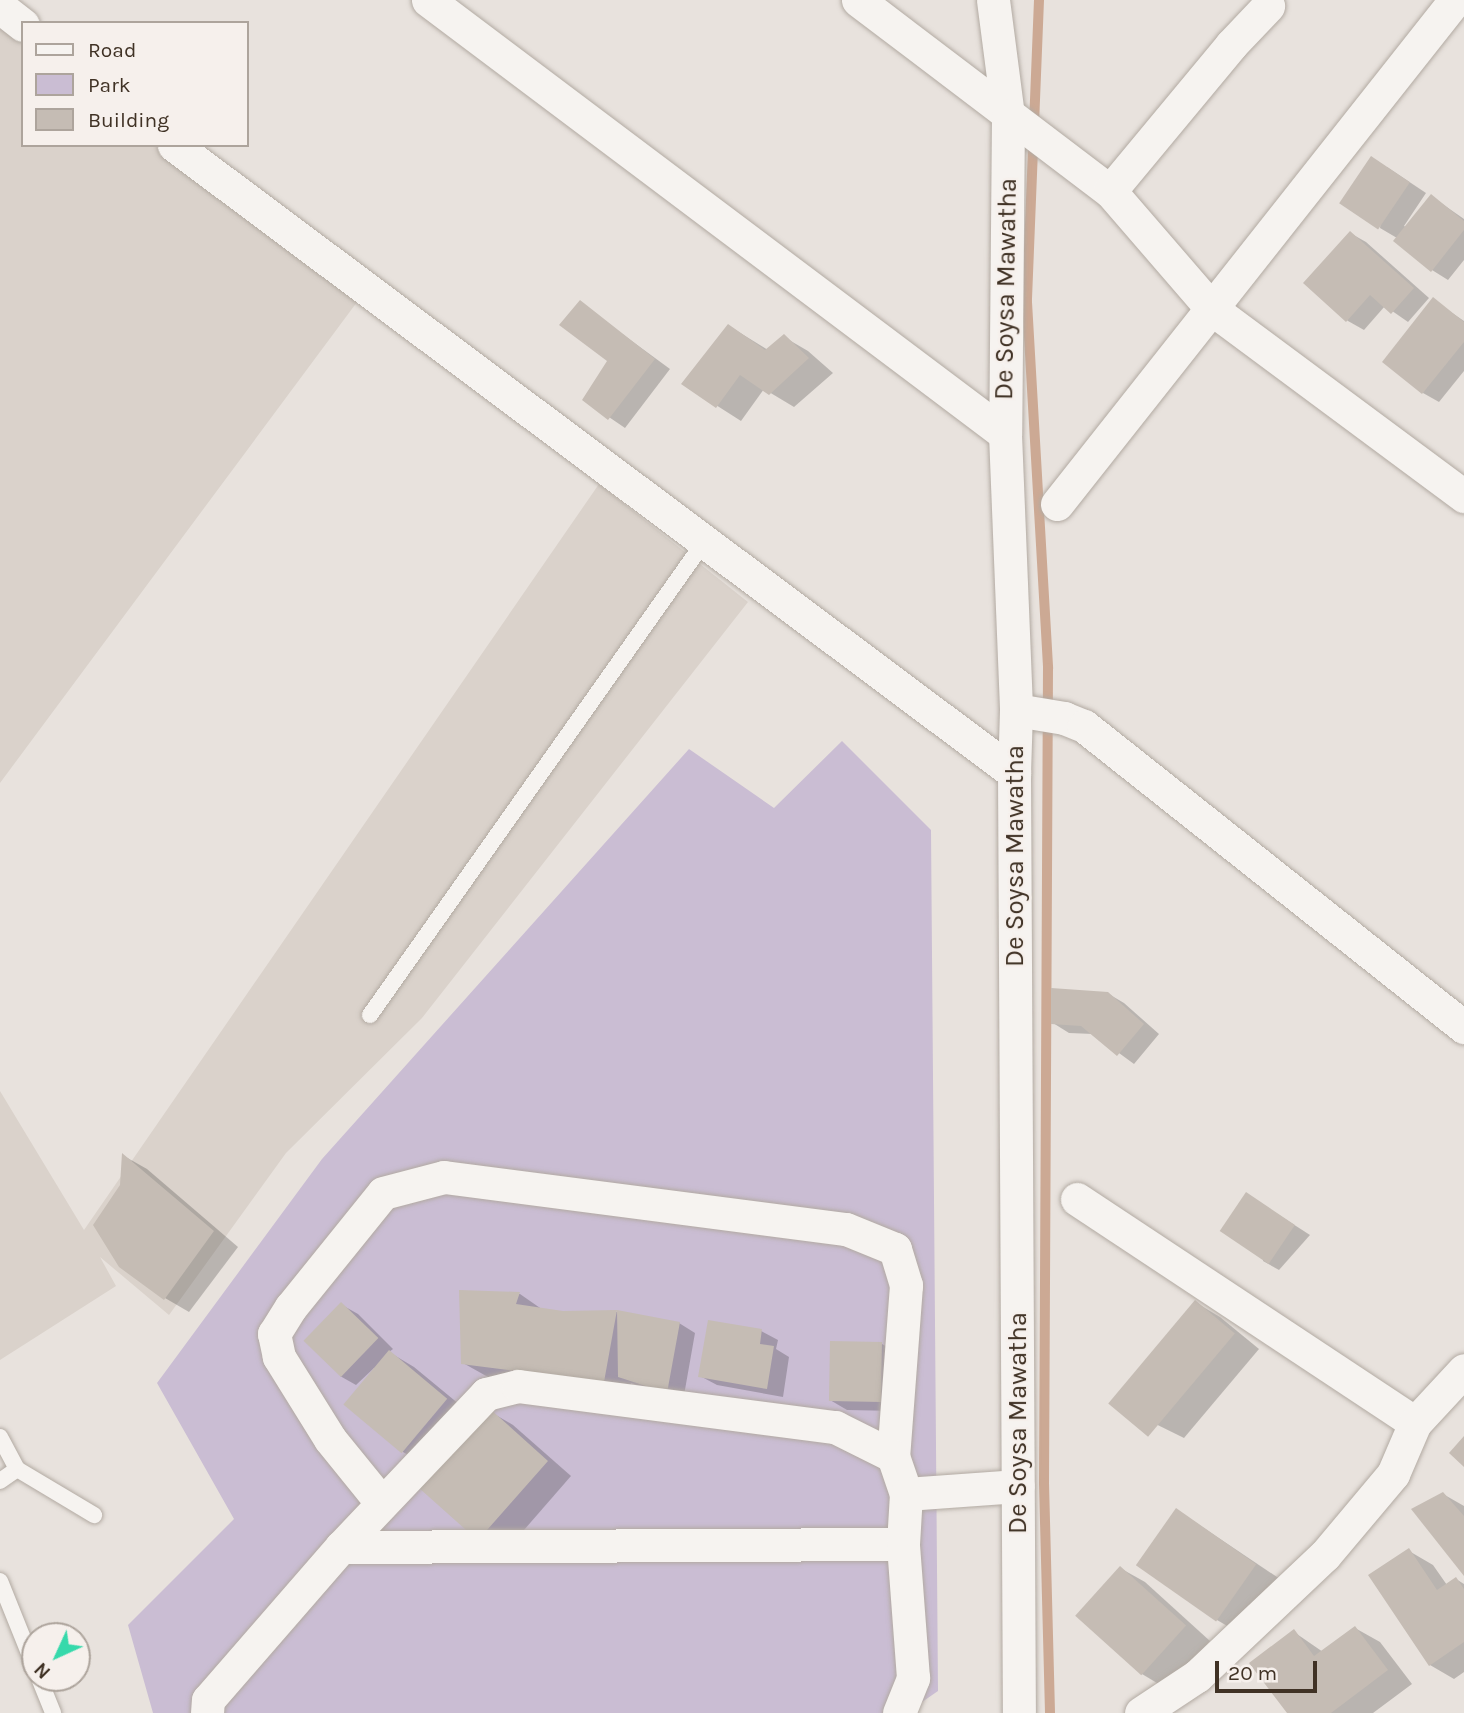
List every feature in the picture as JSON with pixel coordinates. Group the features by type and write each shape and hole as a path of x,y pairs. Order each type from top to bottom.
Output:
{"street":[{"path":"428,0 1004,434"},
{"path":"858,0 1110,191 1212,309 1464,496"},
{"name":"De Soysa Mawatha","path":"993,0 1017,121 1004,434 1039,714 1014,774 1019,1713"},
{"path":"1057,505 1455,0"},
{"path":"1110,191 1231,45 1268,6"},
{"path":"0,7 21,23"},
{"path":"177,147 1014,774"},
{"path":"1039,714 1084,726 1464,1027"},
{"path":"381,1502 330,1439 279,1357 274,1334 291,1307 383,1192 444,1177 846,1229 895,1249 906,1285 893,1456 906,1494 904,1544 913,1678 900,1713"},
{"path":"1077,1199 1415,1423"},
{"path":"1141,1713 1197,1676 1325,1555 1393,1474 1415,1423 1464,1370"},
{"path":"207,1713 208,1700 341,1547 486,1394 517,1387 835,1427 893,1456"},
{"path":"906,1494 1018,1486"},
{"path":"341,1547 904,1544"}],"lane":[{"path":"370,1015 704,542"},
{"path":"0,1437 17,1469 94,1516"},
{"path":"0,1481 17,1469"},
{"path":"0,1581 21,1633"},
{"path":"45,1692 53,1713"}],"shaded area":[{"path":"0,19 21,35 21,147 167,147 363,294 0,783"},
{"path":"599,484 748,602 422,1018 286,1153 169,1315 100,1257 116,1286 0,1360 0,1091 84,1230"}],"green space":[{"path":"842,741 931,830 938,1691 906,1713 153,1713 128,1625 234,1519 157,1383 322,1159 689,749 774,808"}],"building":[{"path":"1371,156 1410,182 1378,230 1339,203"},
{"path":"1431,194 1464,221 1464,230 1431,272 1393,241"},
{"path":"1350,231 1414,288 1391,314 1370,295 1346,322 1303,283"},
{"path":"1433,297 1464,322 1464,342 1422,394 1382,362"},
{"path":"580,300 655,359 608,420 582,400 607,361 559,325"},
{"path":"728,324 765,350 784,334 809,358 769,395 740,375 716,408 681,384"},
{"path":"1051,988 1108,992 1144,1024 1117,1056 1081,1026 1051,1024"},
{"path":"122,1153 214,1231 164,1300 119,1267 93,1225 120,1185"},
{"path":"1246,1192 1295,1225 1269,1264 1220,1231"},
{"path":"459,1290 520,1292 516,1304 563,1311 617,1310 604,1382 461,1364"},
{"path":"1195,1300 1235,1333 1148,1437 1108,1403"},
{"path":"341,1302 378,1338 341,1377 303,1341"},
{"path":"617,1310 680,1322 667,1393 618,1377"},
{"path":"708,1320 762,1329 760,1344 774,1346 767,1389 698,1377"},
{"path":"830,1341 882,1342 881,1402 829,1401"},
{"path":"389,1350 447,1399 402,1453 343,1404"},
{"path":"489,1408 548,1461 480,1538 484,1546 419,1488"},
{"path":"1464,1436 1464,1467 1449,1453"},
{"path":"1443,1492 1464,1516 1464,1576 1411,1509"},
{"path":"1176,1508 1256,1564 1216,1622 1136,1565"},
{"path":"1409,1548 1437,1590 1456,1577 1464,1589 1464,1642 1429,1666 1368,1575"},
{"path":"1120,1566 1186,1626 1141,1675 1075,1616"},
{"path":"1355,1626 1388,1670 1331,1713 1287,1713 1249,1663 1294,1629 1314,1656"}],"waterway":[{"path":"1039,0 1027,302 1048,668 1044,1483 1050,1713"}]}
